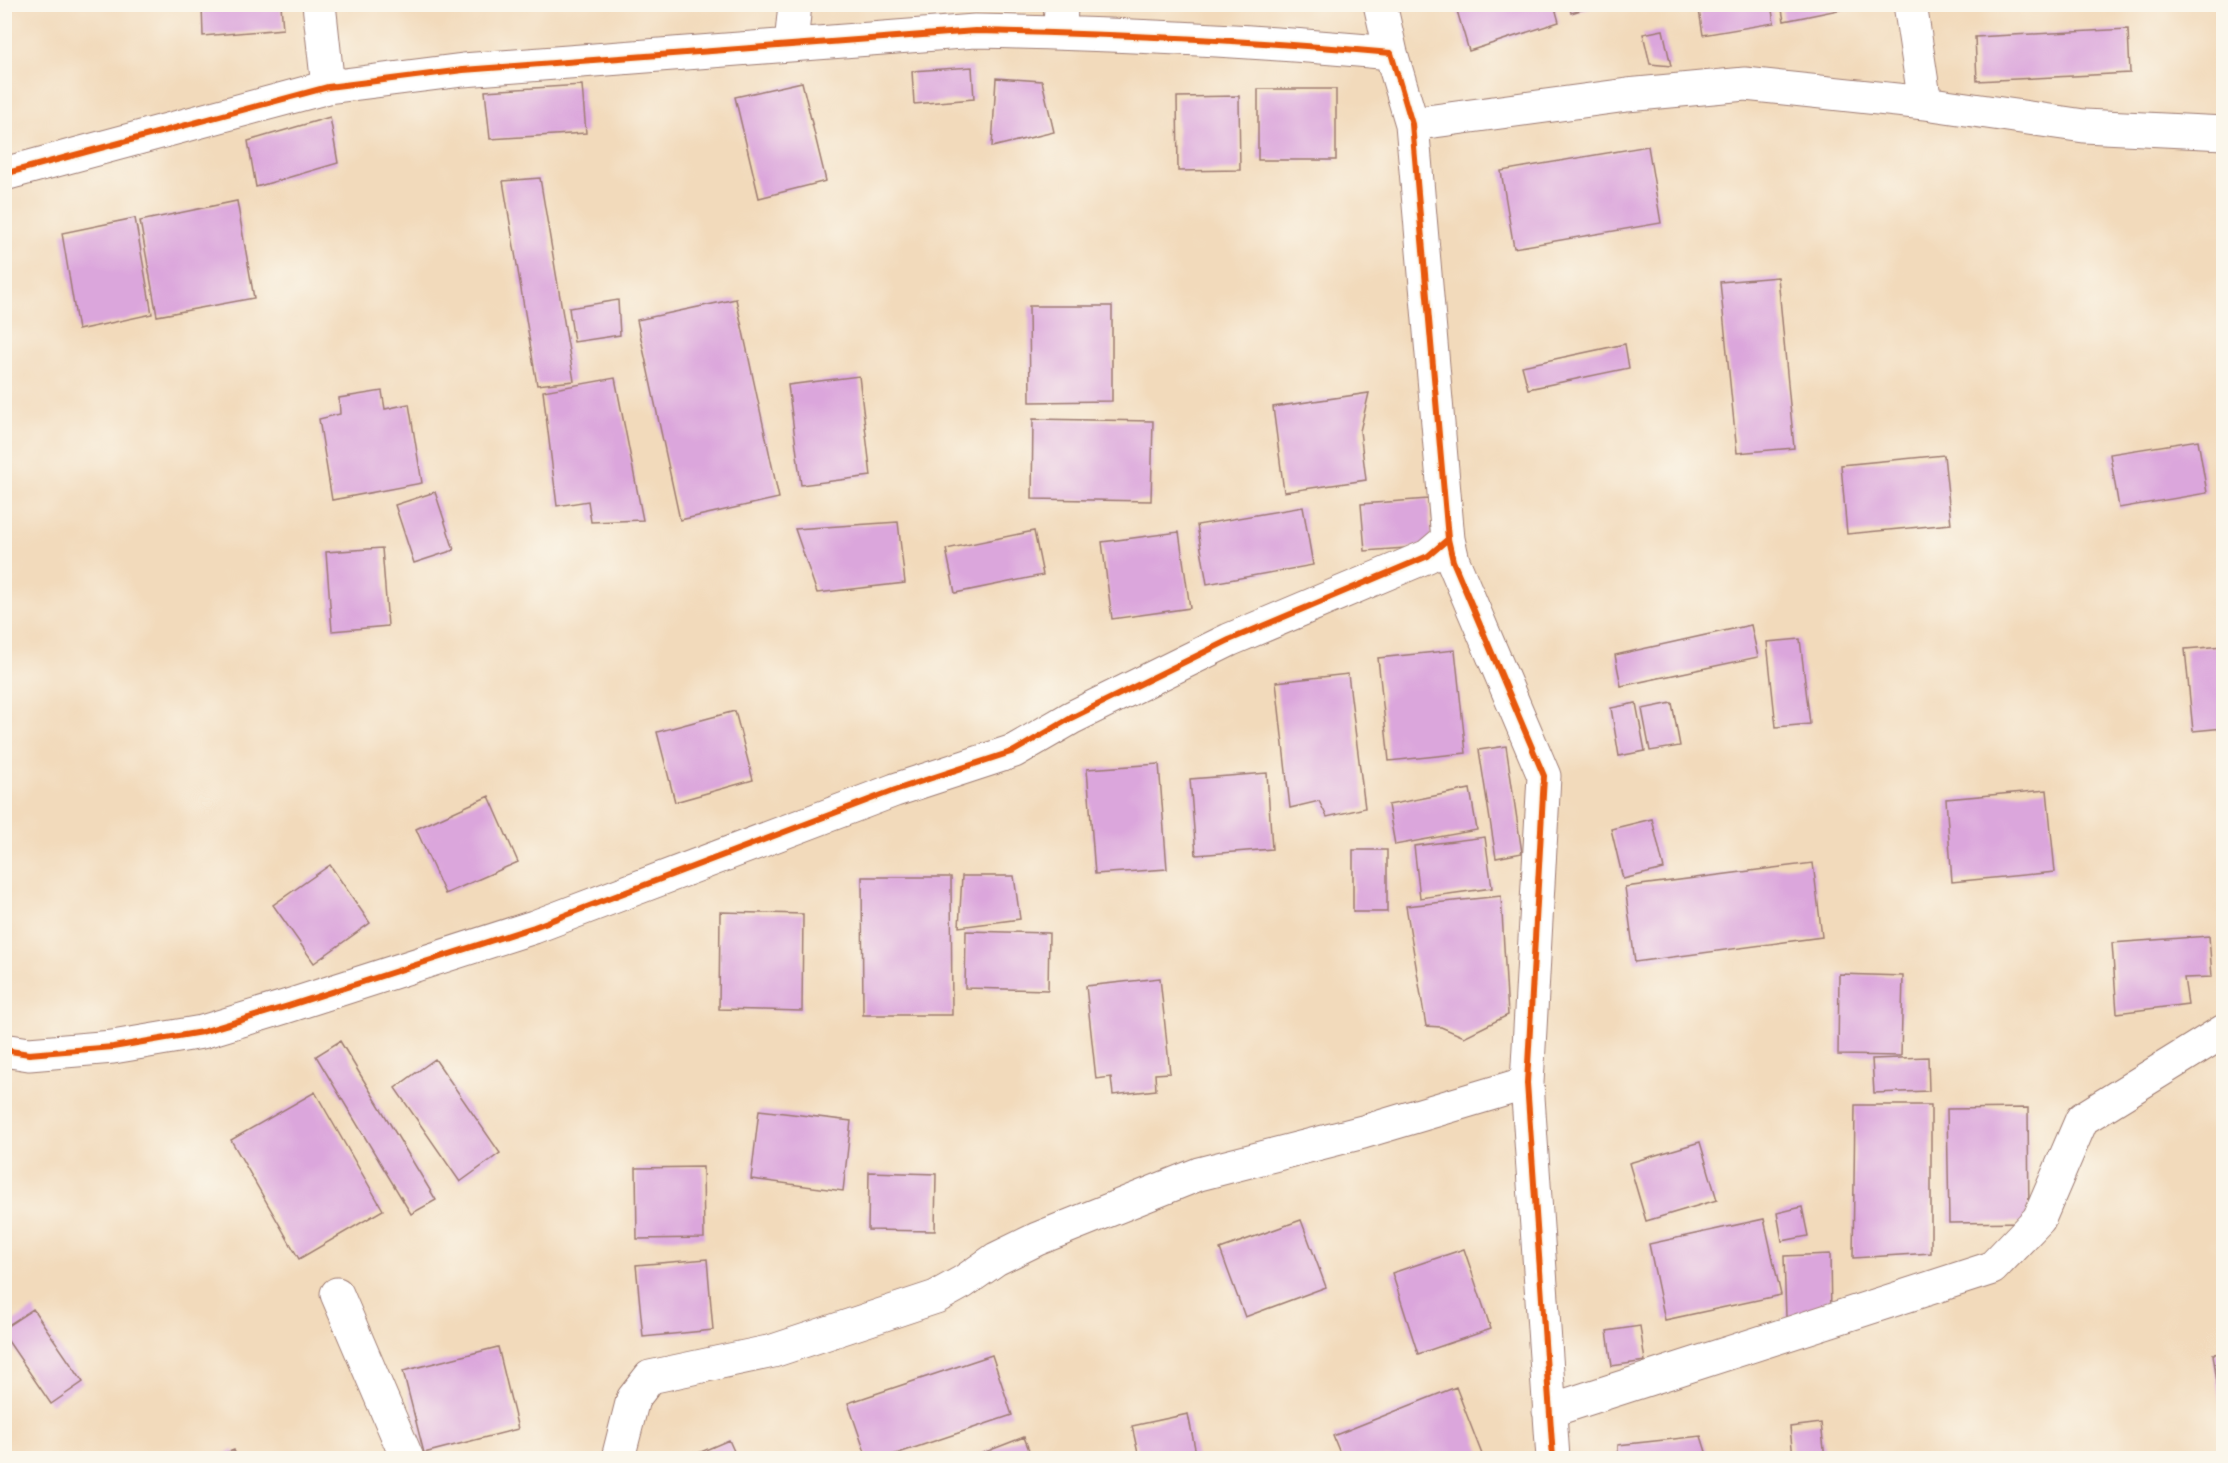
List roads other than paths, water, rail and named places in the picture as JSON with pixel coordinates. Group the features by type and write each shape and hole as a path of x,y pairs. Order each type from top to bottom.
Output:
{"street":[{"path":"319,4 328,87"},
{"path":"791,45 795,4"},
{"path":"1380,4 1391,53 1412,124 1448,539 1453,561 1544,776 1527,1083 1553,1458"},
{"path":"1910,4 1925,103"},
{"path":"4,174 328,87 463,70 975,31 1060,19 1391,53"},
{"path":"1412,124 1627,95 1745,84 1925,103 2084,126 2223,132"},
{"path":"4,1050 29,1054 113,1047 202,1032 534,927 896,790 1014,752 1071,718 1229,640 1428,556 1448,539"},
{"path":"1550,1411 1992,1268 2039,1219 2082,1119 2223,1031"},
{"path":"618,1458 633,1399 650,1377 773,1351 936,1297 996,1259 1037,1239 1199,1174 1363,1132 1527,1083"},
{"path":"337,1294 407,1458"}]}
